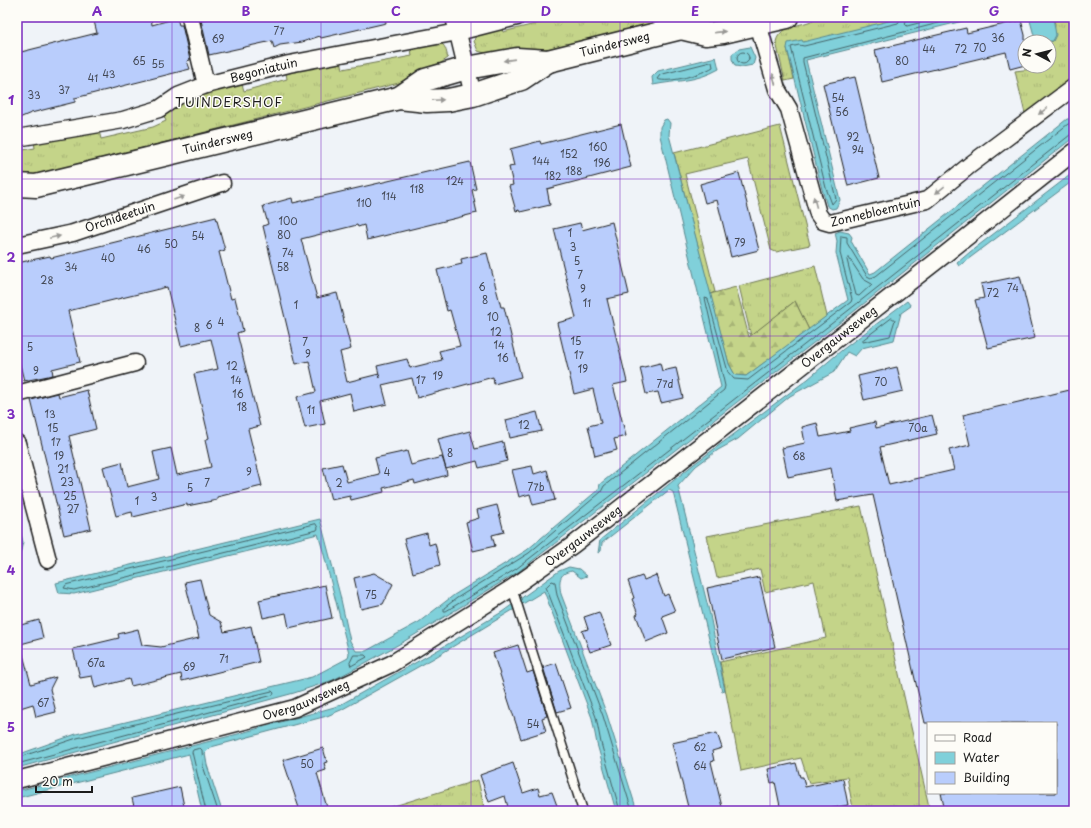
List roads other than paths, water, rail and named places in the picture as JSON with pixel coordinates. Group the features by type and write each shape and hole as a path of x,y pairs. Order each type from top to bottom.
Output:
{"main road":[{"name":"Tuindersweg","path":"399,98 424,80 467,68 517,59 548,60 690,23 706,34 723,32 757,21 787,17"},
{"name":"Tuindersweg","path":"17,197 27,186 399,98 427,101 448,100 473,95 521,79 548,60"}],"street":[{"path":"190,17 206,85"},
{"name":"Begoniatuin","path":"17,138 122,120 159,109 178,96 206,85 289,64 456,24 517,17"},
{"name":"Zonnebloemtuin","path":"757,21 763,35 777,89 789,109 818,214 823,221 830,223 927,200 970,165 1074,87"},
{"path":"456,24 473,95"},
{"name":"Overgauwseweg","path":"17,780 295,708 391,664 515,599 596,527 1074,152"},
{"name":"Orchideetuin","path":"17,245 73,233 222,183"},
{"path":"17,394 135,363"},
{"path":"17,443 48,560"}],"lane":[{"path":"515,599 583,811"}],"water":[{"path":"905,17 979,17 806,60 840,200 836,208 832,209 827,206 822,189 787,48 788,43 802,40 803,42"},
{"path":"1029,17 1053,17 1056,34 1034,34"},
{"path":"750,47 755,58 753,65 742,67 735,66 732,59 732,54 739,49"},
{"path":"716,57 719,69 711,73 687,80 653,85 652,77 658,71"},
{"path":"667,119 670,123 669,135 729,364 735,375 746,376 848,300 836,253 837,241 835,233 840,231 849,233 852,237 851,241 870,274 875,272 1067,119 1074,119 1074,137 852,313 518,572 403,642 333,680 294,693 17,768 17,755 76,734 312,677 348,658 349,653 318,534 74,594 59,593 56,583 320,519 340,595 350,641 356,651 366,651 419,622 454,595 527,550 599,489 600,484 721,387 660,136 660,127 664,120"},
{"path":"1074,172 1074,180 959,266 957,263 970,252"},
{"path":"907,301 911,306 901,313 894,340 862,348 855,356 847,352 834,372 790,396 738,439 718,450 696,466 678,486 710,615 725,691 722,692 673,492 669,490 602,543 601,551 598,553 600,540 694,464 808,379 842,350"},
{"path":"17,518 23,542 20,554 17,555"},
{"path":"569,567 579,569 587,576 581,578 572,571 564,574 560,579 561,594 607,715 637,811 616,811 597,744 592,718 544,591 434,658 341,710 327,716 211,747 205,753 207,765 222,811 202,811 189,754 17,798 17,791 238,734 338,706 502,612 559,571"}],"district":[{"name":"TUINDERSHOF","path":"229,102"}]}
